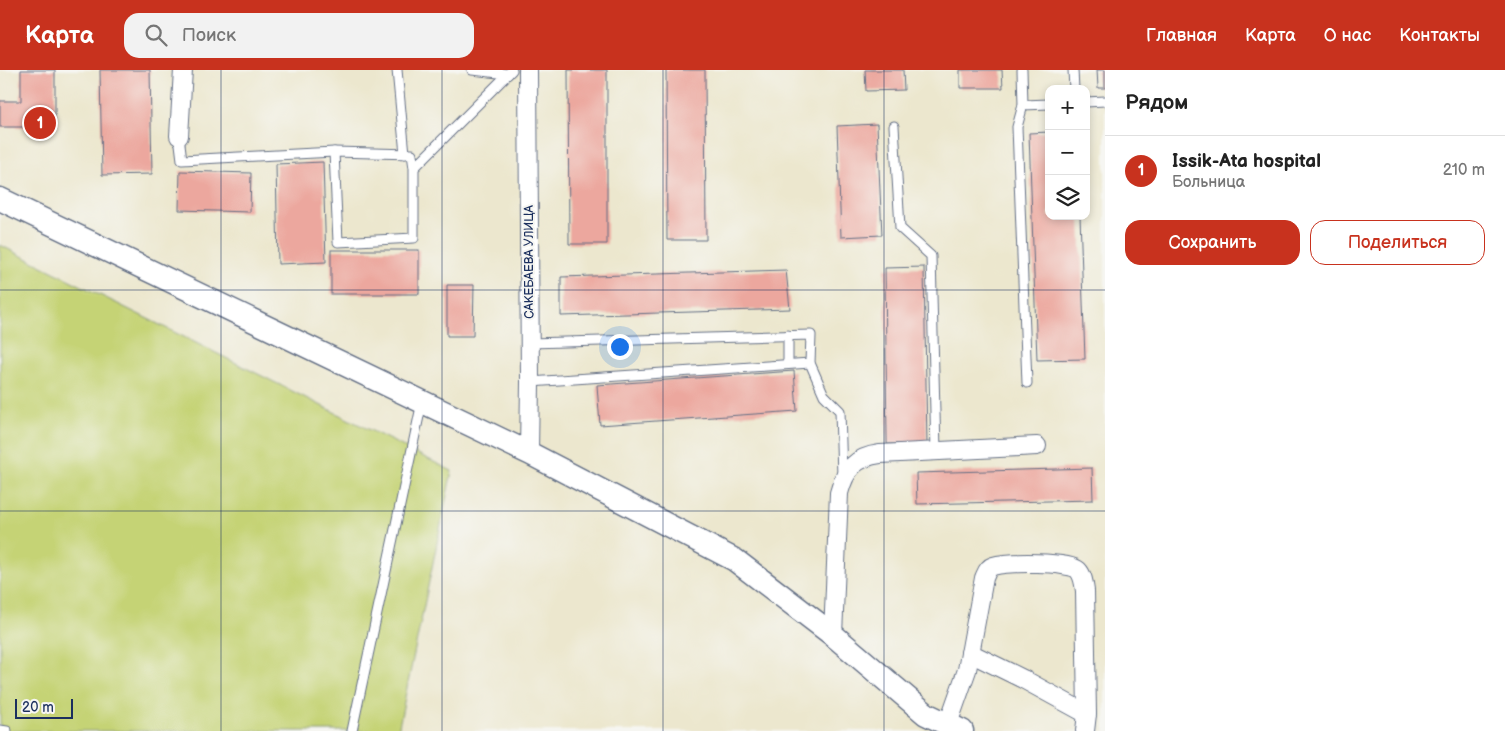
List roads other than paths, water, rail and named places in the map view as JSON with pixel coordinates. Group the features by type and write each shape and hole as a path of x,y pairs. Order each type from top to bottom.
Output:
{"street":[{"path":"179,136 183,70"},
{"name":"САКЕБАЕВА УЛИЦА","path":"528,70 529,453"},
{"path":"0,199 529,453 735,560 832,635 926,714 955,728 984,578 988,569 1013,563 1066,564 1073,567 1079,570 1083,578 1086,722"},
{"path":"832,635 839,493 842,478 851,466 868,456 1037,446"},
{"path":"970,653 1023,679 1086,722"}],"lane":[{"path":"398,70 405,154"},
{"path":"472,70 510,72"},
{"path":"1022,70 1023,105 1016,127 1027,383"},
{"path":"1073,70 1074,85"},
{"path":"414,168 510,72"},
{"path":"1090,102 1105,101"},
{"path":"1023,105 1045,104"},
{"path":"894,126 900,228 931,256 936,451"},
{"path":"179,136 182,160 334,152 412,154 414,168 414,238 338,242 334,152"},
{"path":"530,344 811,334 810,363 824,395 840,411 842,478"},
{"path":"788,335 788,364"},
{"path":"530,382 810,363"},
{"path":"352,731 422,402"},
{"path":"0,730 7,731"}],"place":[{"name":"Issik-Ata hospital","path":"40,123"}]}
